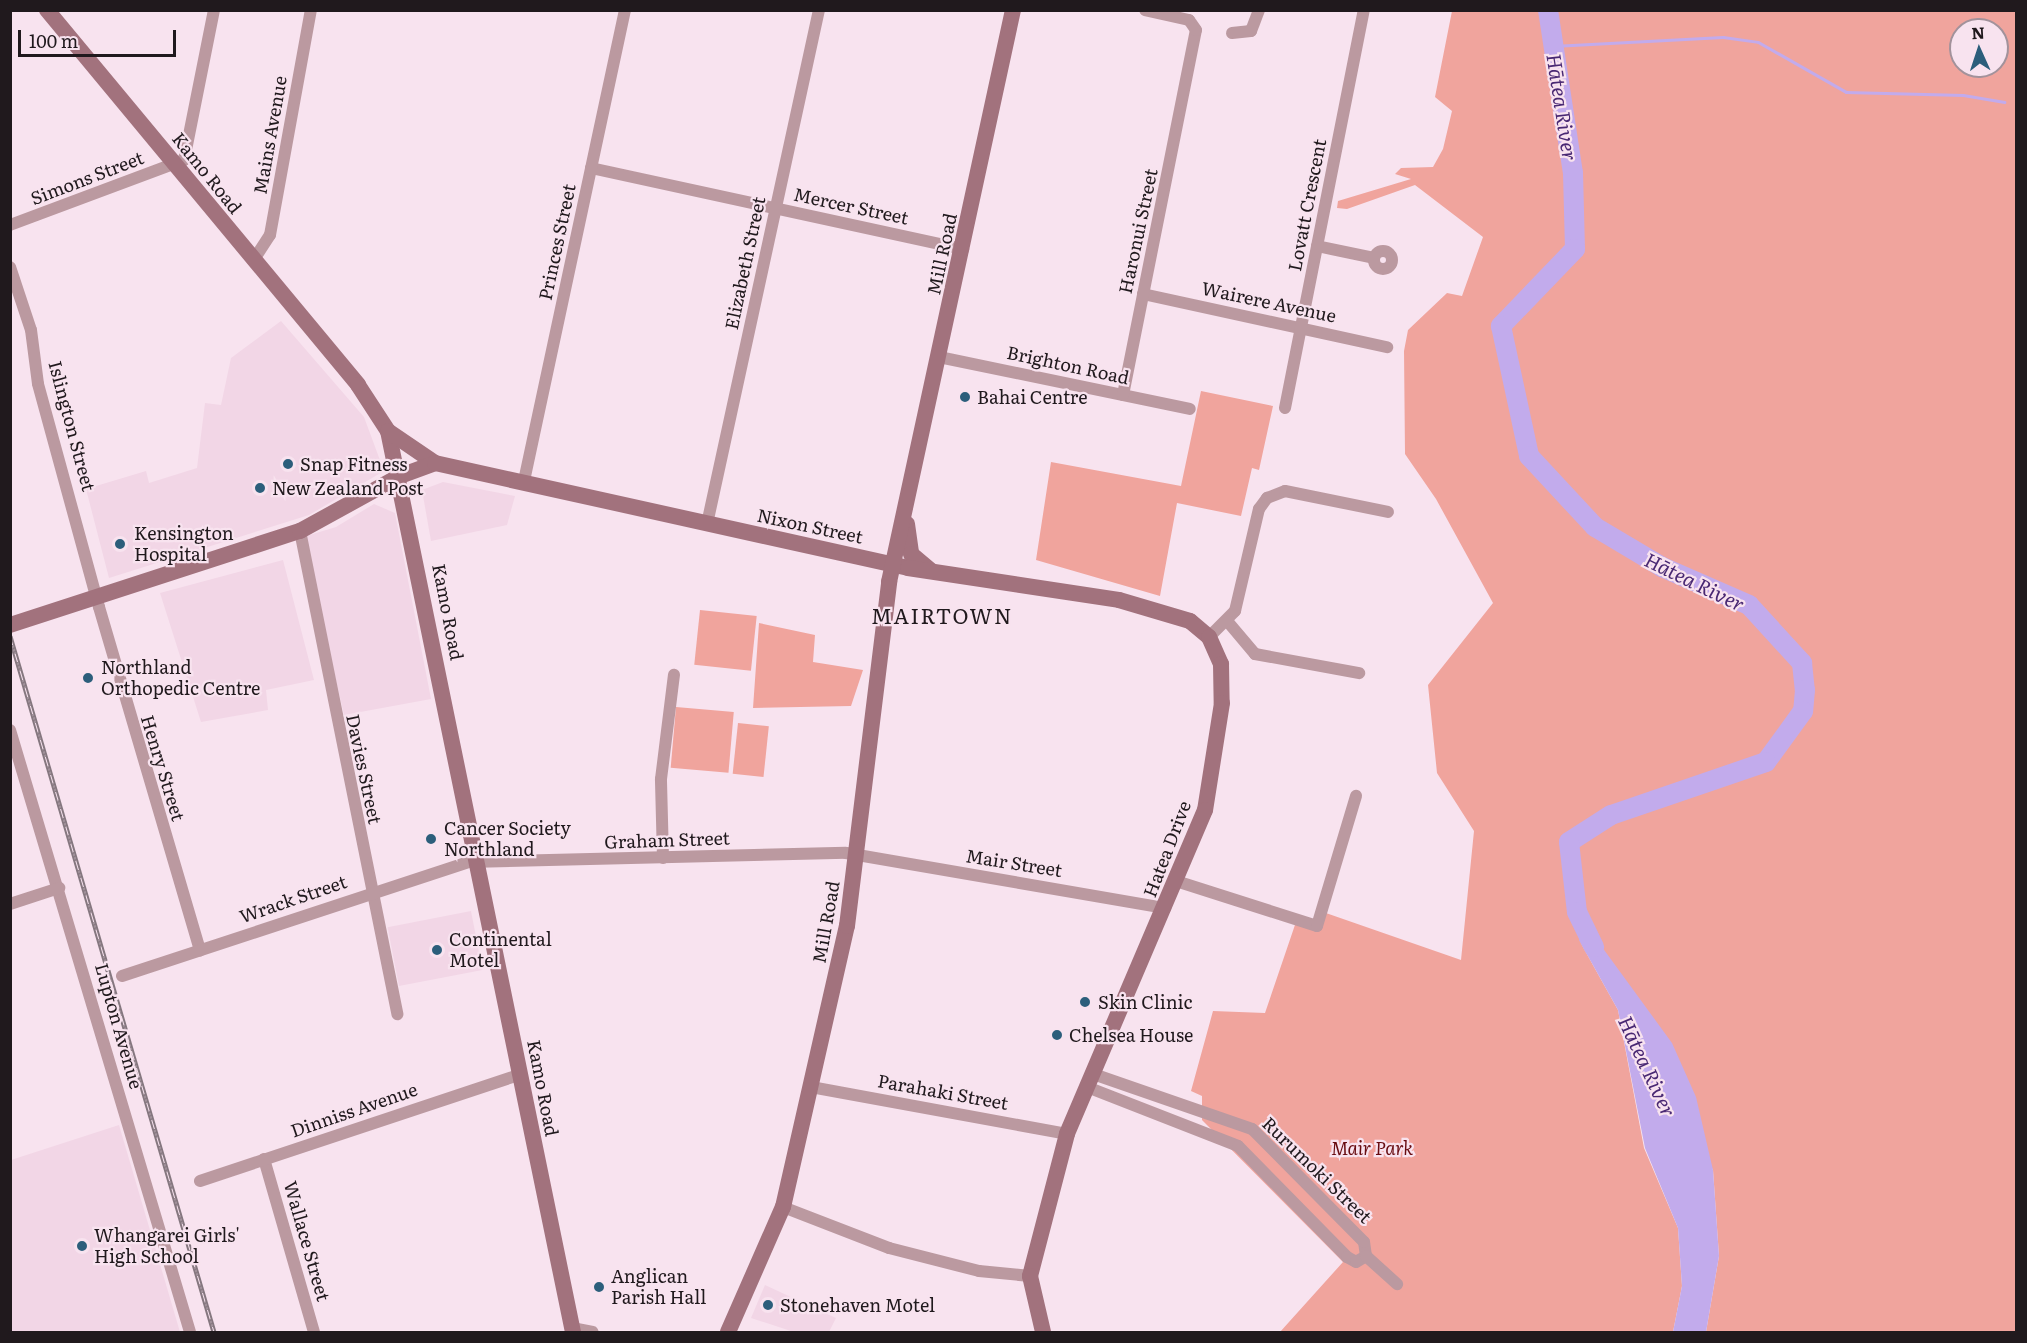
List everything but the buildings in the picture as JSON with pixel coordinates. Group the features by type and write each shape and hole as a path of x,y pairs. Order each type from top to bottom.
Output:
{"main road":[{"name":"Kamo Road","path":"47,10 358,385 388,431 400,476 572,1330"},
{"name":"Mill Road","path":"728,1332 783,1207 847,926 892,564 963,249 1013,10"},
{"path":"388,431 435,464"},
{"name":"Nixon Street","path":"435,464 892,564 1155,608 1179,615 1209,637"},
{"path":"10,625 300,531 400,476 435,464"},
{"name":"Mill Road","path":"906,505 909,548 931,571"},
{"name":"Hatea Drive","path":"1043,1332 1030,1276 1067,1134 1205,810 1222,703 1221,664 1209,637"}],"street":[{"path":"175,164 187,155 214,10"},
{"name":"Mains Avenue","path":"253,261 270,235 311,10"},
{"name":"Princes Street","path":"524,482 625,10"},
{"name":"Elizabeth Street","path":"707,524 819,10"},
{"name":"Haronui Street","path":"1123,395 1188,75 1195,24 1145,10"},
{"path":"1232,33 1251,31 1259,10"},
{"name":"Lovatt Crescent","path":"1285,408 1364,10"},
{"name":"Simons Street","path":"10,225 175,164"},
{"name":"Mercer Street","path":"591,168 963,249"},
{"path":"1317,246 1374,258"},
{"name":"Islington Street","path":"10,267 98,596"},
{"name":"Wairere Avenue","path":"1143,294 1300,326 1387,347"},
{"name":"Brighton Road","path":"939,357 1190,409"},
{"path":"1209,637 1228,622 1240,597 1259,509 1267,498 1285,491 1388,512"},
{"name":"Davies Street","path":"300,531 397,1014"},
{"name":"Henry Street","path":"98,596 200,950"},
{"path":"1228,622 1255,654 1359,672"},
{"path":"663,858 661,779 674,675"},
{"name":"Lupton Avenue","path":"11,733 190,1332"},
{"path":"1176,881 1317,926 1356,796"},
{"name":"Graham Street","path":"478,862 856,855"},
{"name":"Mair Street","path":"856,855 1165,908"},
{"name":"Wrack Street","path":"122,976 371,891 478,862"},
{"path":"10,904 59,888"},
{"name":"Dinniss Avenue","path":"200,1181 520,1074"},
{"name":"Rurumoki Street","path":"1090,1080 1252,1129 1359,1236 1366,1256 1397,1284"},
{"name":"Rurumoki Street","path":"1090,1080 1238,1146 1350,1259 1366,1256"},
{"name":"Parahaki Street","path":"811,1087 1067,1134"},
{"name":"Wallace Street","path":"264,1159 314,1332"},
{"path":"783,1207 889,1248 979,1271 1030,1276"},
{"path":"572,1330 593,1332"}],"shaded area":[{"path":"281,321 364,417 384,471 309,515 109,578 86,489 146,471 149,483 197,468 205,403 221,405 231,358"},
{"path":"443,482 515,496 507,525 431,541 422,490"},
{"path":"374,504 395,513 431,699 344,715 303,537 336,527"},
{"path":"283,560 314,680 266,690 268,710 201,722 160,593"},
{"path":"471,911 482,970 399,986 388,927"},
{"name":"Whangarei Girls' High School","path":"119,1125 180,1332 11,1332 11,1160"},
{"path":"765,1285 836,1318 829,1332 794,1332 751,1318"}],"green space":[{"name":"Mair Park","path":"1452,11 2016,11 2016,1332 1706,1332 1719,1256 1713,1170 1579,940 1618,1010 1644,1148 1678,1228 1682,1286 1673,1332 1280,1332 1343,1262 1202,1120 1202,1096 1191,1091 1213,1011 1265,1013 1297,919 1315,921 1323,912 1461,960 1474,831 1437,773 1428,685 1493,603 1436,499 1405,454 1404,351 1408,330 1447,293 1462,296 1483,237 1415,185 1347,209 1337,208 1338,201 1411,179 1395,174 1401,168 1433,167 1443,149 1452,111 1435,97"},
{"path":"1201,391 1273,406 1259,470 1252,468 1241,516 1177,503 1160,596 1036,560 1051,462 1181,486"},
{"path":"700,610 757,616 751,671 694,665"},
{"path":"759,623 815,635 813,662 863,670 851,706 753,708"},
{"path":"676,707 734,712 728,773 671,768"},
{"path":"738,723 769,726 763,777 733,774"}],"water":[{"path":"1583,921 1672,1043 1696,1097 1713,1170 1719,1256 1706,1332 1673,1332 1682,1286 1678,1228 1645,1148 1618,1010 1579,940"}],"waterway":[{"name":"Hātea River","path":"1548,10 1573,173 1575,249 1501,326 1529,456 1595,527 1662,567 1749,605 1802,663 1805,690 1803,711 1766,762 1611,815 1569,842 1577,912 1594,947"},
{"path":"1553,46 1723,37 1758,42 1846,92 1963,95 2004,102"}],"railway":[{"path":"10,636 214,1332"}],"place":[{"name":"Bahai Centre","path":"965,397"},
{"name":"Snap Fitness","path":"288,464"},
{"name":"New Zealand Post","path":"260,488"},
{"name":"Kensington Hospital","path":"120,544"},
{"name":"Northland Orthopedic Centre","path":"88,678"},
{"name":"Cancer Society Northland","path":"431,839"},
{"name":"Continental Motel","path":"437,950"},
{"name":"Skin Clinic","path":"1085,1002"},
{"name":"Chelsea House","path":"1057,1035"},
{"name":"Whangarei Girls' High School","path":"82,1246"},
{"name":"Anglican Parish Hall","path":"599,1287"},
{"name":"Stonehaven Motel","path":"768,1305"}],"district":[{"name":"MAIRTOWN","path":"942,615"}]}
